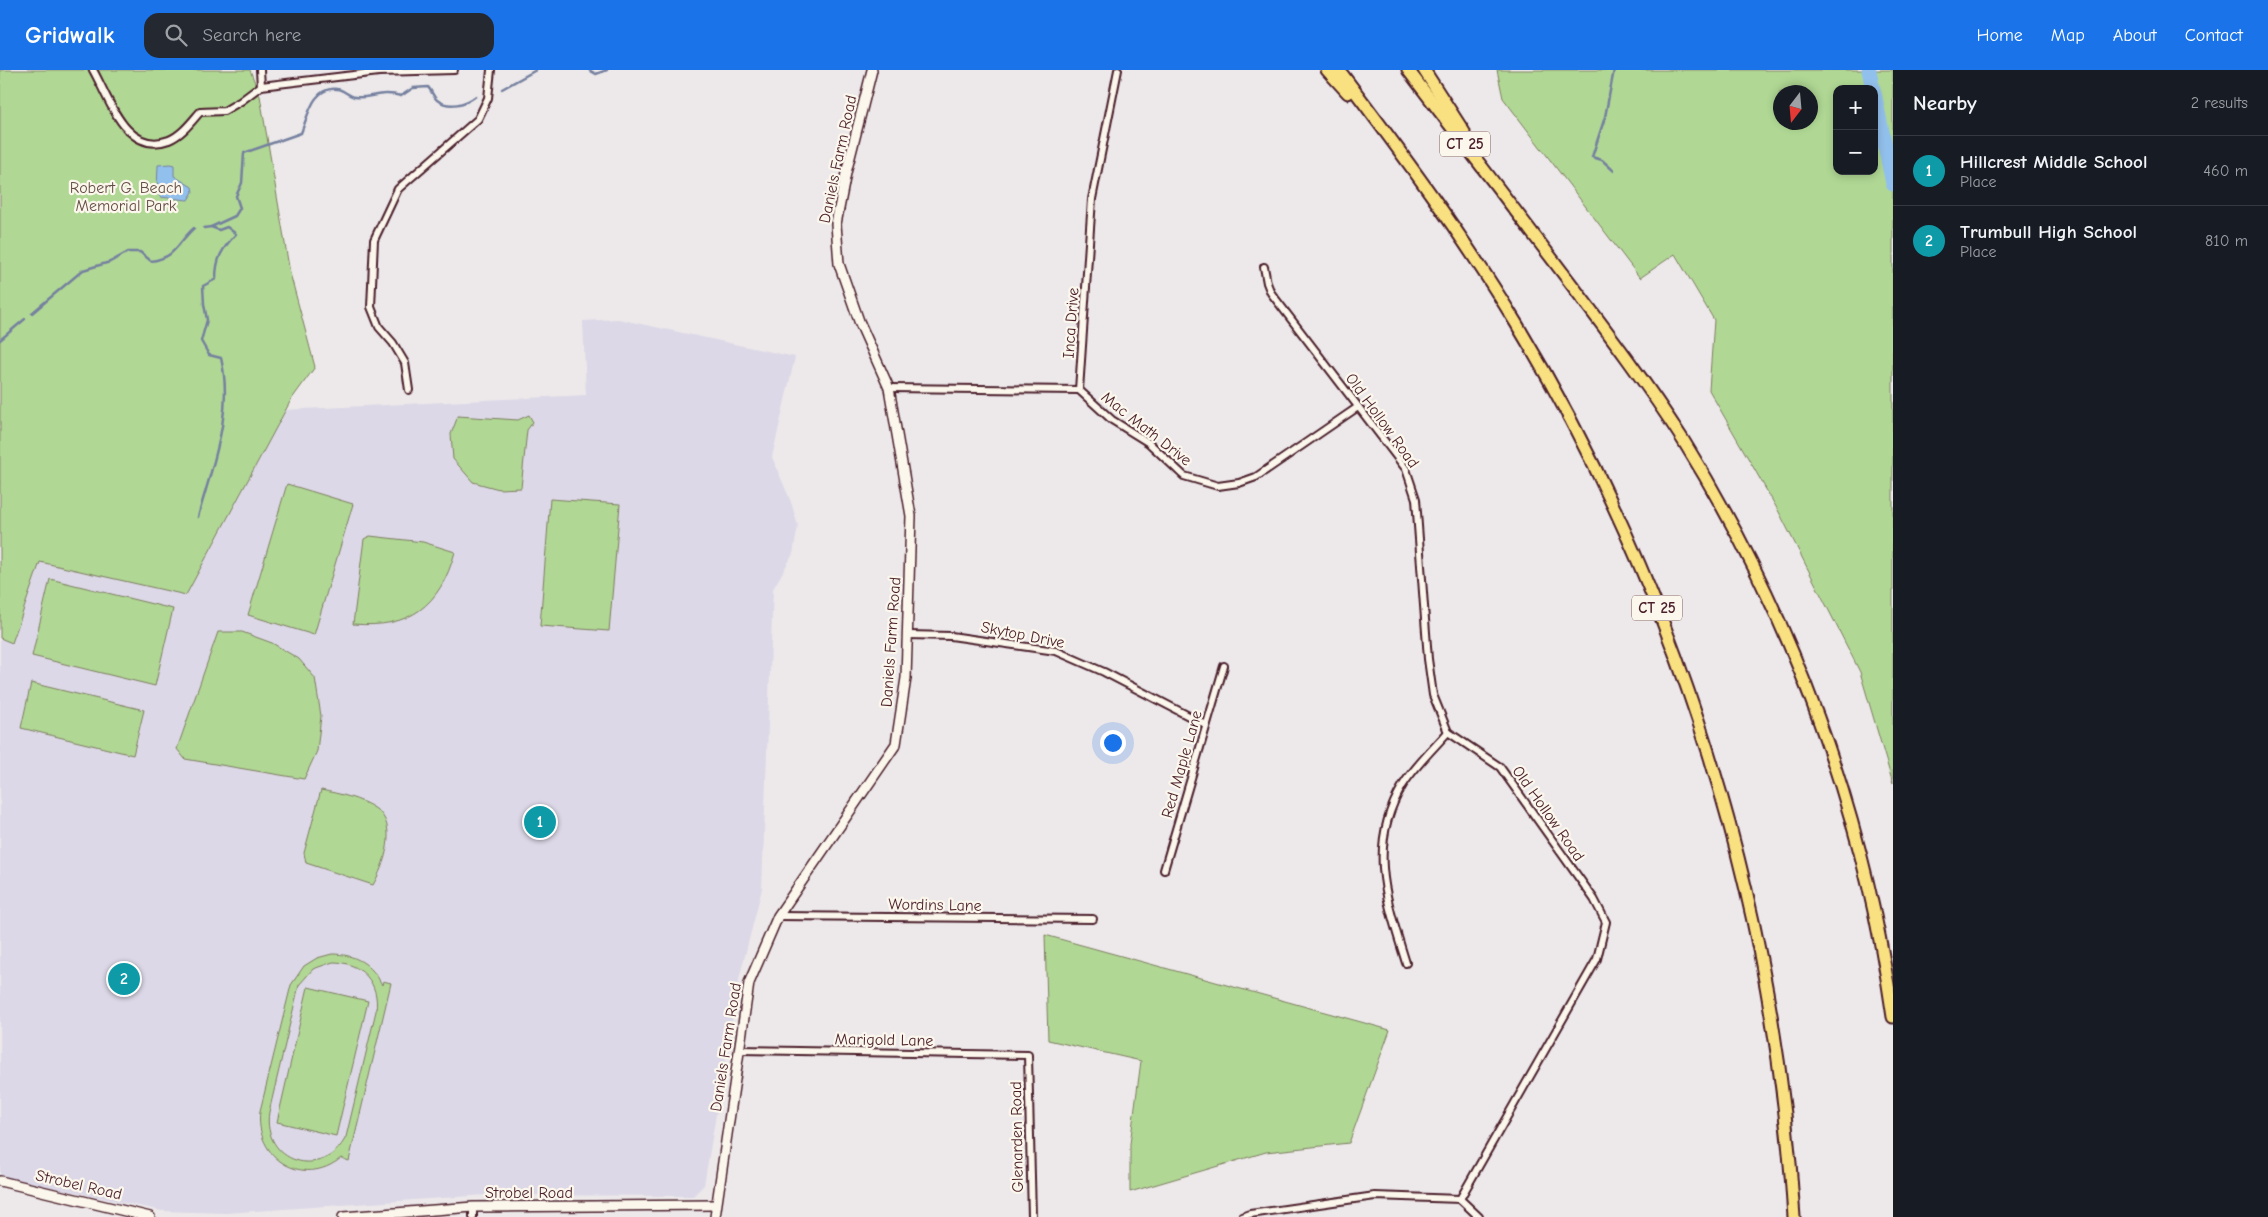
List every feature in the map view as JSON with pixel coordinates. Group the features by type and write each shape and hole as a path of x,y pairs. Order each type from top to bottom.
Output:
{"highway":[{"path":"1327,70 1414,169"},
{"name":"CT 25","path":"1339,70 1414,169 1496,292 1560,400 1618,517 1678,663 1716,778 1754,929 1779,1069 1794,1217"},
{"name":"CT 25","path":"1408,70 1628,359 1667,416 1730,521 1771,603 1810,695 1847,803 1873,908 1893,1017"},
{"path":"1424,70 1521,219"}],"main road":[{"name":"Daniels Farm Road","path":"715,1217 749,983 778,916 896,744 906,678 911,516 889,388 859,321 839,264 836,224 846,173 872,70"},
{"name":"Strobel Road","path":"0,1182 150,1217"},
{"name":"Strobel Road","path":"343,1217 473,1207 716,1205"}],"street":[{"path":"93,70 118,120 134,137 156,142 170,140 182,131 200,112 224,111 242,101 261,86 379,72 454,70"},
{"path":"260,70 261,86"},
{"path":"409,390 405,363 393,343 379,328 371,307 374,240 398,189 478,119 488,98 491,70"},
{"name":"Inca Drive","path":"1079,390 1092,199 1118,70"},
{"name":"Old Hollow Road","path":"1264,267 1271,293 1406,469 1416,499 1433,695 1448,732 1500,767 1594,899 1606,922 1597,959 1460,1199"},
{"path":"889,388 1079,390"},
{"name":"Mac Math Drive","path":"1079,390 1112,420 1149,443 1184,476 1218,486 1239,483 1256,477 1358,407"},
{"name":"Skytop Drive","path":"908,635 951,636 1056,651 1104,672 1206,725"},
{"name":"Red Maple Lane","path":"1164,870 1224,666"},
{"path":"1406,963 1384,880 1383,836 1391,810 1404,784 1448,732"},
{"name":"Wordins Lane","path":"778,916 1093,919"},
{"name":"Marigold Lane","path":"740,1050 1028,1055"},
{"name":"Glenarden Road","path":"1028,1055 1032,1217"},
{"path":"1242,1217 1250,1214 1367,1197 1460,1199 1479,1217"},
{"path":"473,1207 473,1217"}],"shaded area":[{"path":"618,319 795,357 772,457 791,502 798,526 793,554 773,589 762,889 740,975 704,1185 693,1196 486,1195 226,1213 162,1211 0,1176 0,508 224,413 586,395 583,321"}],"green space":[{"name":"Robert G. Beach Memorial Park","path":"0,70 250,70 260,96 290,273 315,367 291,400 186,595 40,562 12,643 0,638"},
{"path":"1497,70 1893,70 1893,784 1860,672 1779,512 1709,390 1714,320 1675,254 1640,278 1503,98"},
{"path":"529,415 533,422 527,430 521,488 499,489 473,482 453,459 451,434 458,416 518,420"},
{"path":"287,484 353,504 314,635 248,615"},
{"path":"550,499 620,504 609,631 540,626"},
{"path":"370,536 423,542 455,552 441,587 420,610 406,618 391,622 373,625 353,624 364,539"},
{"path":"50,579 173,609 155,686 32,656"},
{"path":"218,632 242,632 272,643 299,659 315,678 321,716 317,751 304,779 185,759 177,749"},
{"path":"31,683 144,710 133,755 21,728"},
{"path":"321,790 357,799 376,809 383,816 387,825 387,846 385,857 373,885 306,863 304,853"},
{"path":"1045,935 1390,1030 1349,1143 1266,1152 1130,1192 1130,1144 1141,1061 1048,1040"},
{"path":"340,954 355,958 373,971 382,985 383,981 391,983 349,1161 341,1158 326,1167 311,1170 297,1169 284,1164 273,1155 265,1143 260,1128 260,1111 291,985 304,966 317,958","holes":["333,962 343,963 360,970 367,976 372,983 376,1001 376,1011 346,1137 336,1151 323,1159 309,1162 296,1160 284,1154 274,1143 269,1129 269,1112 299,985 313,969"]},
{"path":"308,987 368,1001 336,1136 277,1122"}],"water":[{"path":"158,165 174,165 174,176 192,187 193,192 188,200 160,197 157,188"}],"waterway":[{"path":"502,89 536,70"},
{"path":"589,70 596,74 607,70"},
{"path":"1614,70 1605,117 1592,157 1602,160 1614,171"},
{"path":"1869,70 1872,85"},
{"path":"198,517 220,439 225,398 221,358 209,355 201,341 207,320 203,286 216,279 217,265 221,254 236,234 227,227 219,230 211,227 235,216 240,208 236,196 242,183 244,153 301,133 309,111 317,97 329,89 339,89 352,96 360,97 382,94 401,96 413,88 428,87 437,100 452,105 462,103 476,96"},
{"path":"1878,112 1893,184"},
{"path":"204,228 211,227"},
{"path":"32,313 83,270 110,262 128,252 140,252 151,261 160,259 176,249 194,228"},
{"path":"0,340 25,319"}],"place":[{"name":"Hillcrest Middle School","path":"540,822"},
{"name":"Trumbull High School","path":"124,979"}]}
